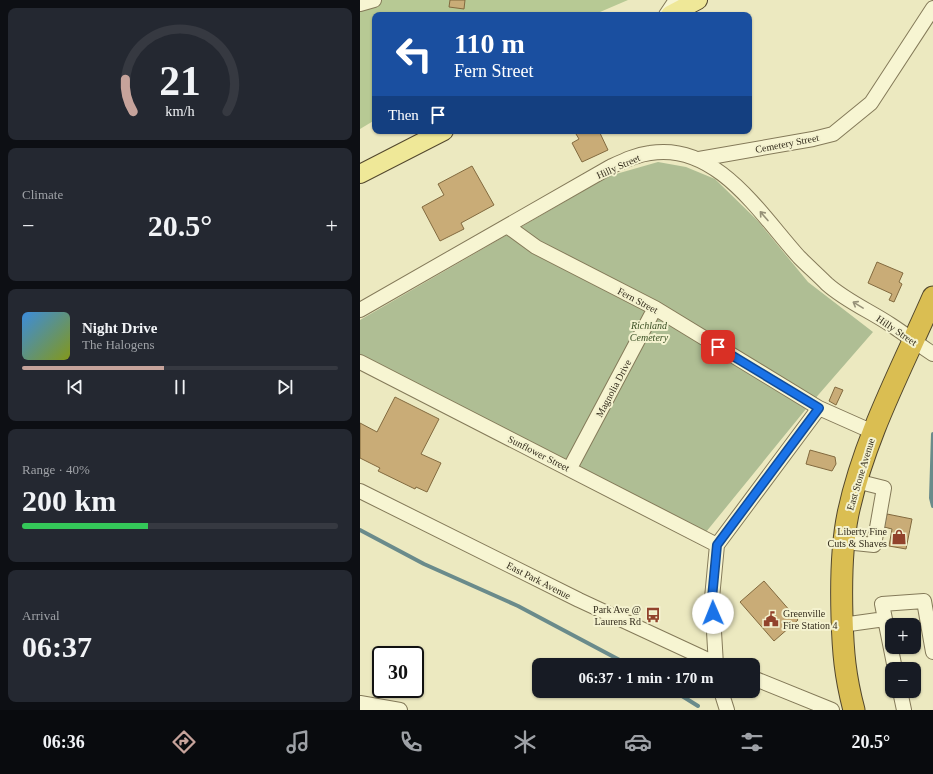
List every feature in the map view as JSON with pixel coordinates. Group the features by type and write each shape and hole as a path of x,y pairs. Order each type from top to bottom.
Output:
{"highway":[{"name":"East Stone Avenue","path":"854,710 844,663 842,625 841,577 847,516 856,481 873,432 914,342 929,318 933,297"}],"main road":[{"path":"676,12 698,0"},
{"path":"360,174 438,134"}],"street":[{"path":"360,4 374,0"},
{"path":"668,12 676,0"},
{"name":"Cemetery Street","path":"699,159 834,134 871,103 900,61 933,8"},
{"name":"Hilly Street","path":"360,310 610,167 631,157 651,152 677,154 699,159 720,171 739,188 800,257 829,285 891,324 914,342 933,354"},
{"name":"Fern Street","path":"507,226 536,247 655,308 819,408 873,432"},
{"name":"Magnolia Drive","path":"570,468 655,308"},
{"name":"Sunflower Street","path":"360,362 570,468 717,545"},
{"path":"716,658 712,598 717,545 819,408"},
{"path":"845,542 874,545 884,488 856,481"},
{"name":"East Park Avenue","path":"360,491 580,600 702,658"},
{"path":"842,625 885,619 882,604 924,601 933,652"},
{"path":"760,681 832,710"},
{"path":"723,698 727,710"},
{"path":"903,698 907,709"},
{"path":"360,703 400,710"}],"green space":[{"path":"360,0 628,0 600,12 372,12 372,122 360,129"},
{"name":"Richland Cemetery","path":"658,162 686,167 715,179 758,221 808,282 873,332 806,409 706,532 360,354 360,320 609,176"}],"building":[{"path":"450,0 465,0 464,9 449,7"},
{"path":"576,134 600,134 608,150 582,162 572,143 579,139"},
{"path":"472,166 494,205 461,223 464,229 440,241 422,207 444,195 438,184"},
{"path":"877,262 903,273 899,282 902,284 894,302 889,300 892,294 868,283"},
{"path":"835,387 843,390 836,405 829,401"},
{"path":"395,397 439,419 421,454 441,463 427,492 416,487 415,489 378,471 380,468 360,458 360,423 377,432"},
{"path":"810,450 835,457 836,464 832,471 806,464"},
{"name":"Liberty Fine Cuts & Shaves","path":"887,514 912,519 906,549 889,546 892,529 884,527"},
{"path":"764,581 798,620 774,641 740,602"}],"waterway":[{"path":"933,434 931,498 933,506"},
{"path":"360,530 424,564 518,606 616,658"},
{"path":"685,698 698,706"}],"place":[{"name":"Liberty Fine Cuts & Shaves","path":"899,537"},
{"name":"Park Ave @ Laurens Rd","path":"653,615"},
{"name":"Greenville Fire Station 4","path":"771,619"}],"route":[{"path":"713,613 712,598 717,545 819,408 718,347"}]}
